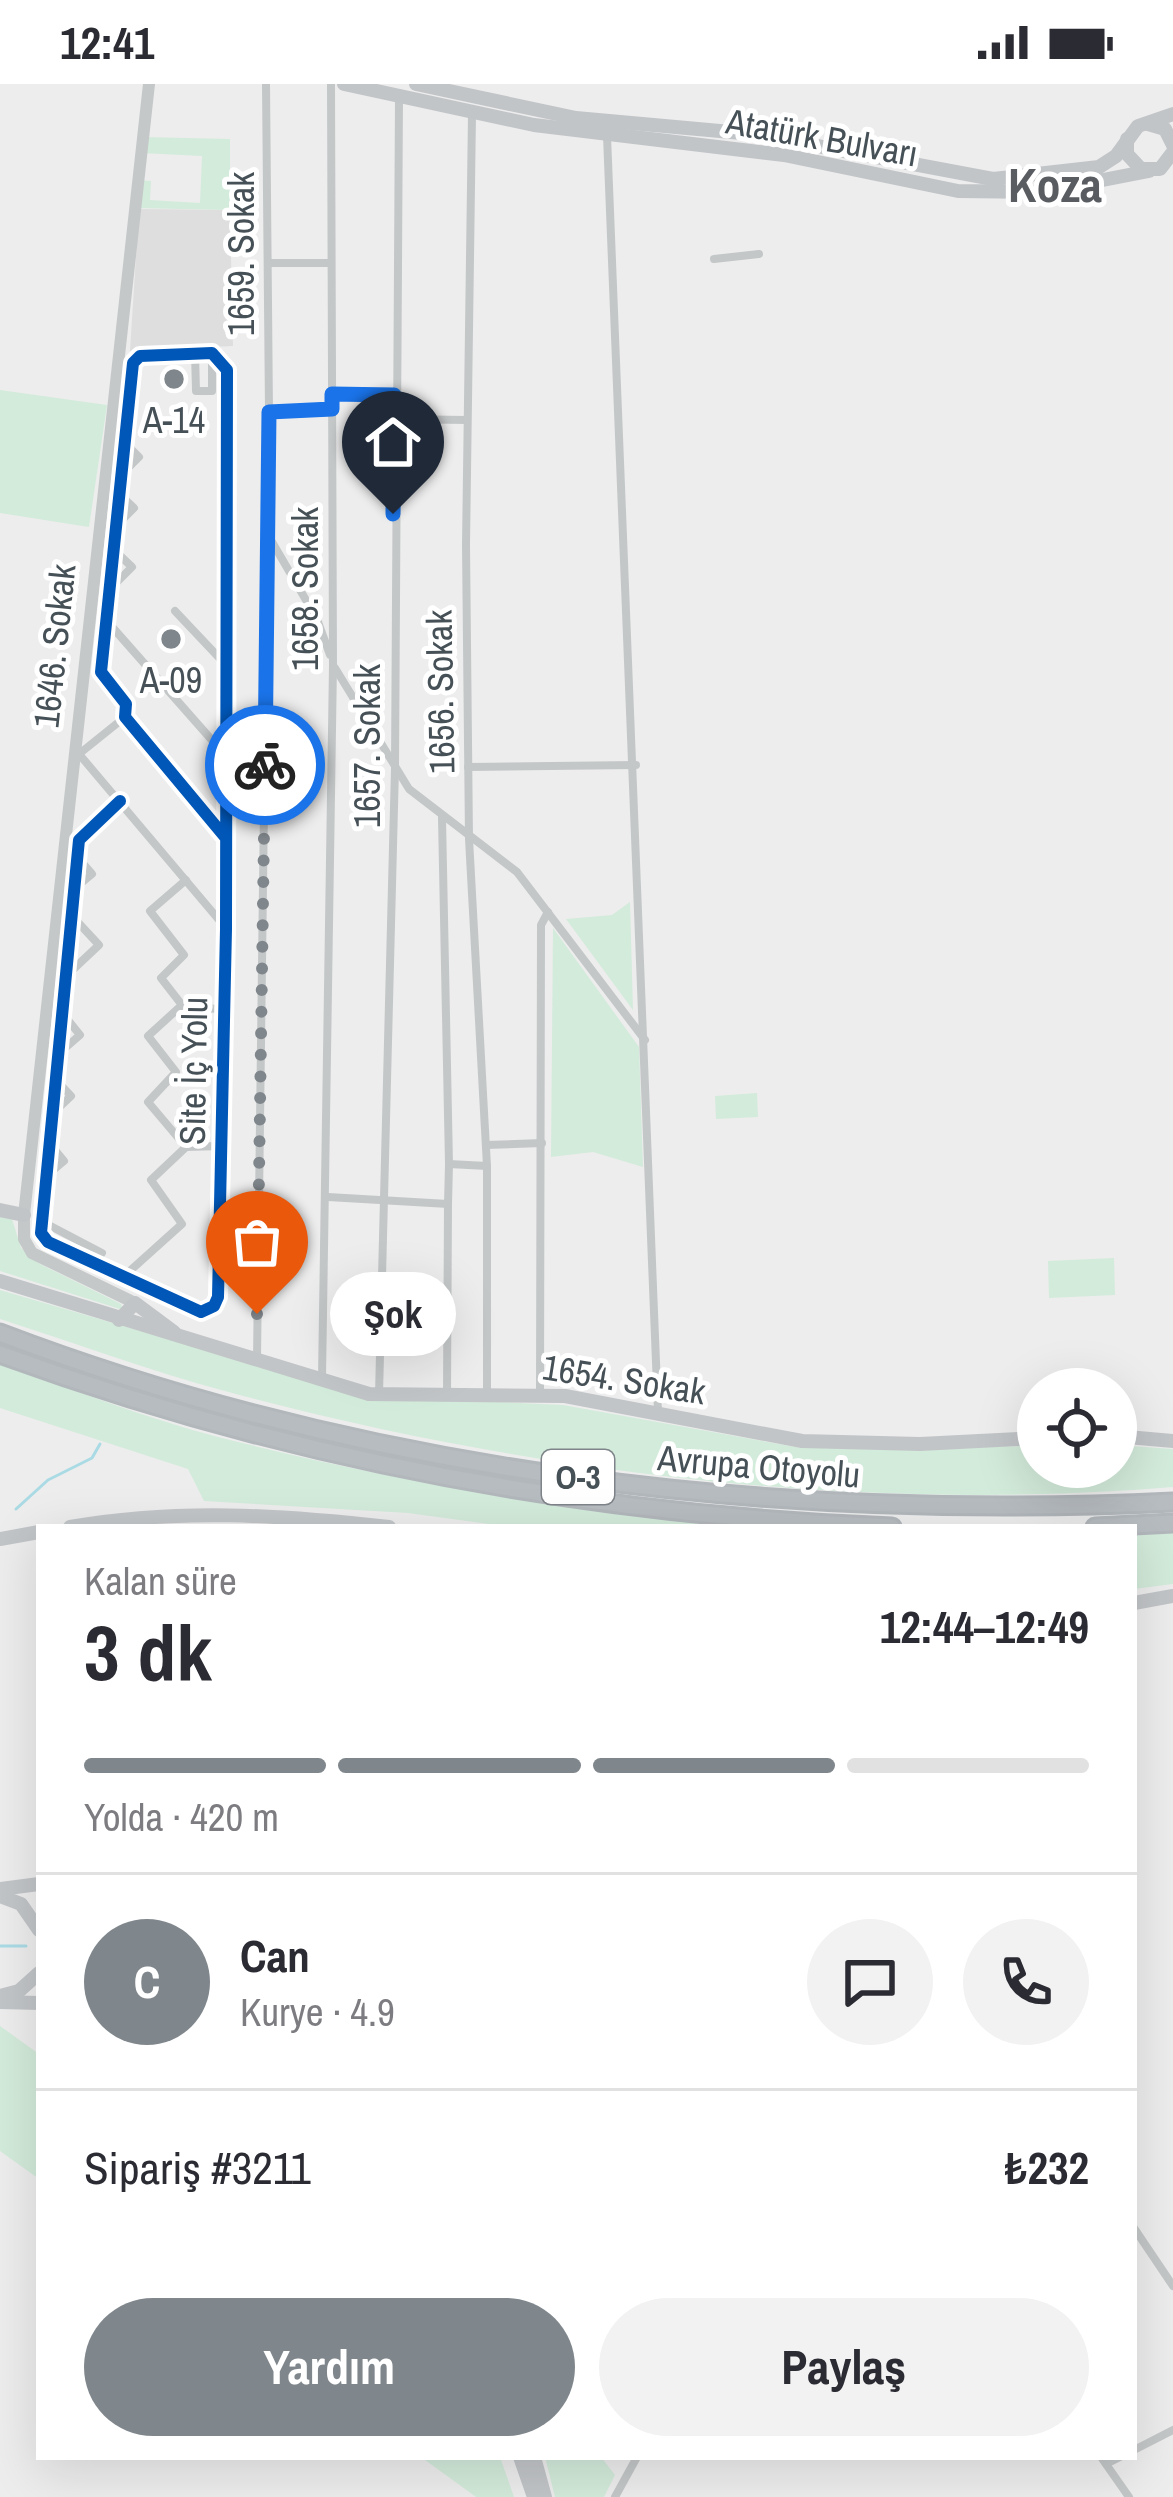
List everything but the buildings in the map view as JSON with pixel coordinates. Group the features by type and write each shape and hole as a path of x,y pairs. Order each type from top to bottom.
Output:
{"highway":[{"name":"Avrupa Otoyolu","path":"0,1333 293,1423 577,1478 760,1499 876,1505 1173,1502"},
{"name":"Avrupa Otoyolu","path":"0,1354 245,1433 431,1475 673,1512 848,1524"},
{"path":"1137,1525 1173,1523"}],"main road":[{"name":"Atatürk Bulvarı","path":"344,84 607,136 752,142 933,188 1041,192 1149,171 1172,153"},
{"name":"Atatürk Bulvarı","path":"426,85 576,118 993,178 1071,172 1106,164 1128,136 1173,114"},
{"path":"1146,124 1160,126 1172,153"},
{"path":"1172,153 1173,129"},
{"path":"1128,136 1130,160 1149,171"},
{"path":"933,188 936,170"},
{"path":"0,1210 24,1216"},
{"name":"1654. Sokak","path":"0,1281 322,1382 379,1394 540,1394 802,1441 920,1444 1017,1439"},
{"path":"119,1320 142,1308 183,1339"},
{"path":"1137,1438 1173,1441"},
{"path":"110,1524 191,1512 324,1523"},
{"path":"0,1539 36,1533"},
{"path":"1137,1603 1173,1597"},
{"path":"0,1893 36,1885"},
{"path":"0,1893 21,1904 36,1926"},
{"path":"0,1999 19,1991 36,1976"},
{"path":"0,1999 36,2002"},
{"path":"521,2460 534,2497"},
{"path":"535,2460 545,2497"}],"street":[{"name":"1646. Sokak","path":"24,1216 149,84"},
{"name":"1659. Sokak","path":"257,1359 269,412 266,84"},
{"name":"1658. Sokak","path":"322,1382 333,664 332,84"},
{"name":"1657. Sokak","path":"379,1394 395,768 399,98"},
{"name":"1656. Sokak","path":"472,112 468,767 487,1166 487,1395"},
{"path":"607,136 636,765 658,1412"},
{"path":"714,259 759,254"},
{"path":"268,263 331,263"},
{"path":"195,353 196,391 227,391"},
{"path":"212,391 212,353 134,359 100,671 125,703 125,717 225,837"},
{"name":"Site İç Yolu","path":"41,1221 44,1240 197,1312 211,1309 218,1300 226,928 227,391 226,367 212,353"},
{"path":"332,394 394,395"},
{"path":"269,412 332,409"},
{"path":"394,419 467,420"},
{"path":"121,475 139,457 125,443"},
{"path":"116,526 134,508 119,494"},
{"path":"266,532 317,619 333,664 395,768 442,817 517,872 646,1041"},
{"path":"109,590 132,567 113,549"},
{"path":"175,611 226,666"},
{"path":"106,620 226,757"},
{"path":"125,717 76,753 226,928"},
{"path":"468,767 636,765"},
{"path":"102,1252 41,1221 77,856 81,835 119,801"},
{"path":"442,817 449,1164 447,1395"},
{"path":"74,890 92,874 77,856"},
{"name":"Site İç Yolu","path":"186,880 150,911 184,954 161,978 182,1005 225,1010"},
{"path":"540,1394 542,921 548,912"},
{"path":"65,977 99,946 71,916"},
{"name":"Site İç Yolu","path":"182,1005 148,1035 176,1073 148,1100 186,1147"},
{"path":"58,1054 80,1035 62,1013"},
{"path":"52,1114 71,1096 55,1079"},
{"path":"46,1176 64,1161 49,1143"},
{"path":"486,1145 542,1143"},
{"name":"Site İç Yolu","path":"122,1278 181,1227 178,1213 152,1180 186,1147 221,1146"},
{"path":"449,1164 487,1166"},
{"path":"328,1197 448,1204"},
{"path":"24,1216 26,1244 32,1253 142,1308"},
{"path":"142,1308 143,1287"},
{"path":"142,1308 157,1294"},
{"path":"1137,2232 1173,2286"},
{"path":"1137,2448 1173,2430"},
{"path":"615,2497 635,2460"},
{"path":"1103,2460 1129,2497"}],"shaded area":[{"path":"139,209 230,210 233,346 130,351"}],"green space":[{"path":"143,137 230,139 230,210 134,208 137,180 151,181 150,200 200,203 202,156 141,153"},
{"path":"0,390 107,405 89,527 0,513"},
{"path":"630,902 633,1010 566,919 612,915"},
{"path":"553,928 639,1047 643,1167 593,1152 551,1157"},
{"path":"757,1093 758,1117 716,1119 715,1096"},
{"path":"0,1217 12,1219 21,1248 40,1264 121,1304 123,1310 0,1271"},
{"path":"1114,1258 1115,1295 1049,1298 1048,1261"},
{"path":"0,1290 363,1396 563,1405 801,1448 1017,1446 1017,1488 1137,1488 1137,1446 1173,1449 1173,1487 1055,1494 815,1490 576,1464 340,1420 169,1375 0,1319"},
{"path":"0,1364 163,1421 346,1467 475,1491 711,1524 489,1524 408,1513 204,1501 188,1469 0,1408"},
{"path":"1173,1532 1173,1584 1137,1589 1137,1535"},
{"path":"0,2026 36,2052 36,2177 0,2151"},
{"path":"425,2460 501,2460 514,2497 476,2497"},
{"path":"546,2460 603,2460 615,2475 604,2497 555,2497"}],"waterway":[{"path":"16,1509 48,1480 92,1458 100,1444"},
{"path":"0,1946 26,1946"}],"cycle path":[{"path":"120,801 79,840 41,1233 48,1242 201,1312 214,1306 218,1297 226,929 227,370 212,353 140,356 133,363 101,672 126,704 125,717 225,837"}],"way so far":[{"path":"257,1314 265,765"}],"place":[{"name":"A-14","path":"174,379"},
{"name":"A-09","path":"171,639"},
{"name":"Şok","path":"257,1314"}],"district":[{"name":"Koza","path":"1055,185"}],"route":[{"path":"265,765 269,412 332,409 332,394 394,395 393,514"}]}
